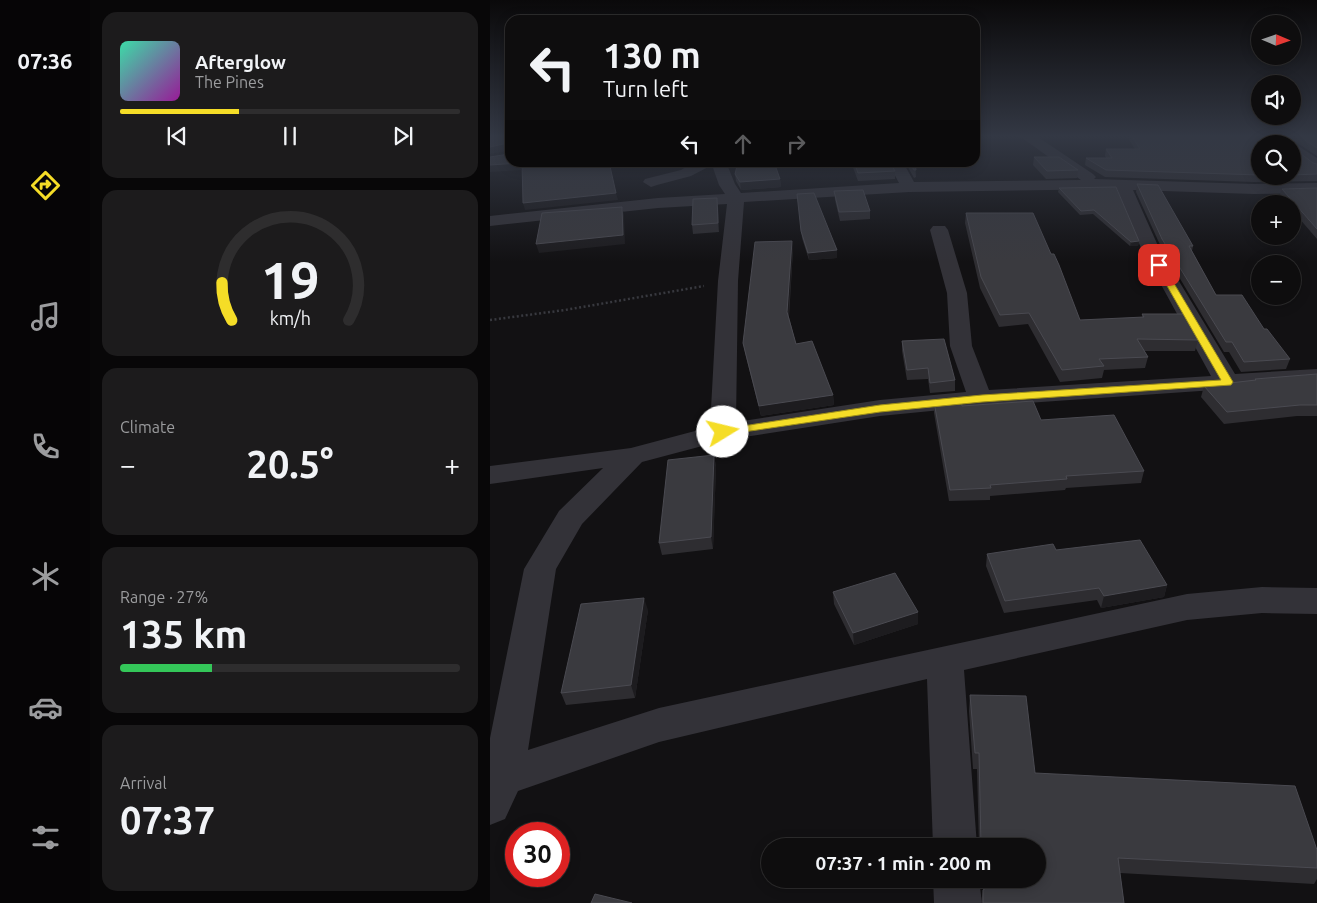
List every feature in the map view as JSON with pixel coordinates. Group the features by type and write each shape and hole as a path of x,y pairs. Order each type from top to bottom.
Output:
{"street":[{"path":"648,177 658,203"},
{"path":"723,432 728,281 736,197 727,186 724,177"},
{"path":"904,177 909,187"},
{"path":"1089,177 1100,184"},
{"path":"490,221 658,203 909,187 1100,184 1254,189 1317,188"},
{"path":"1123,185 1150,248 1228,382"},
{"path":"939,230 958,293 961,346 974,385 982,398"},
{"path":"490,475 632,456 723,432 880,408 982,398 1317,376"},
{"path":"494,788 540,569 570,518 632,456"},
{"path":"494,788 659,725 1187,606 1262,600 1317,601"},
{"path":"945,661 955,838"},
{"path":"957,888 958,903"}],"path":[{"path":"490,320 565,310 728,281"}],"building":[{"path":"522,177 612,177 616,193 523,203"},
{"path":"737,177 779,177 780,179 740,182"},
{"path":"1137,184 1158,185 1193,246 1189,246 1216,295 1242,295 1264,329 1267,329 1290,359 1244,362 1232,342 1226,342 1162,239"},
{"path":"1116,187 1139,241 1131,242 1094,210 1081,211 1059,188"},
{"path":"1317,188 1317,229 1301,211 1301,195 1287,195 1282,189"},
{"path":"863,190 870,211 839,212 834,191"},
{"path":"814,193 837,250 808,253 801,231 797,194"},
{"path":"717,198 718,223 692,225 693,199"},
{"path":"622,207 623,235 536,244 542,213"},
{"path":"966,213 1033,213 1051,254 1054,254 1059,265 1080,320 1144,317 1142,314 1184,314 1198,340 1137,339 1148,357 1099,359 1104,366 1062,370 1029,313 1000,315 981,277"},
{"path":"792,241 787,312 796,344 812,341 833,395 759,406 743,343 755,242"},
{"path":"944,339 955,380 930,383 928,368 907,370 902,341"},
{"path":"1317,374 1317,405 1227,412 1204,386 1255,379"},
{"path":"961,399 962,406 1033,401 1041,420 1114,415 1144,471 1066,476 1067,479 990,485 991,488 950,490 934,402"},
{"path":"714,455 711,537 659,543 668,460"},
{"path":"1140,540 1167,585 1104,596 1099,588 1005,601 987,554 1053,544 1056,550"},
{"path":"895,573 918,612 853,633 833,592"},
{"path":"644,598 631,685 561,693 581,604"},
{"path":"970,695 1026,696 1035,773 1295,786 1317,850 1317,868 1118,858 1124,903 983,903 983,890 986,888 1046,888 1046,838 981,838 979,753 975,753"},
{"path":"595,894 632,903 591,903"}],"route":[{"path":"723,432 880,408 982,398 1228,382 1159,265"}]}
